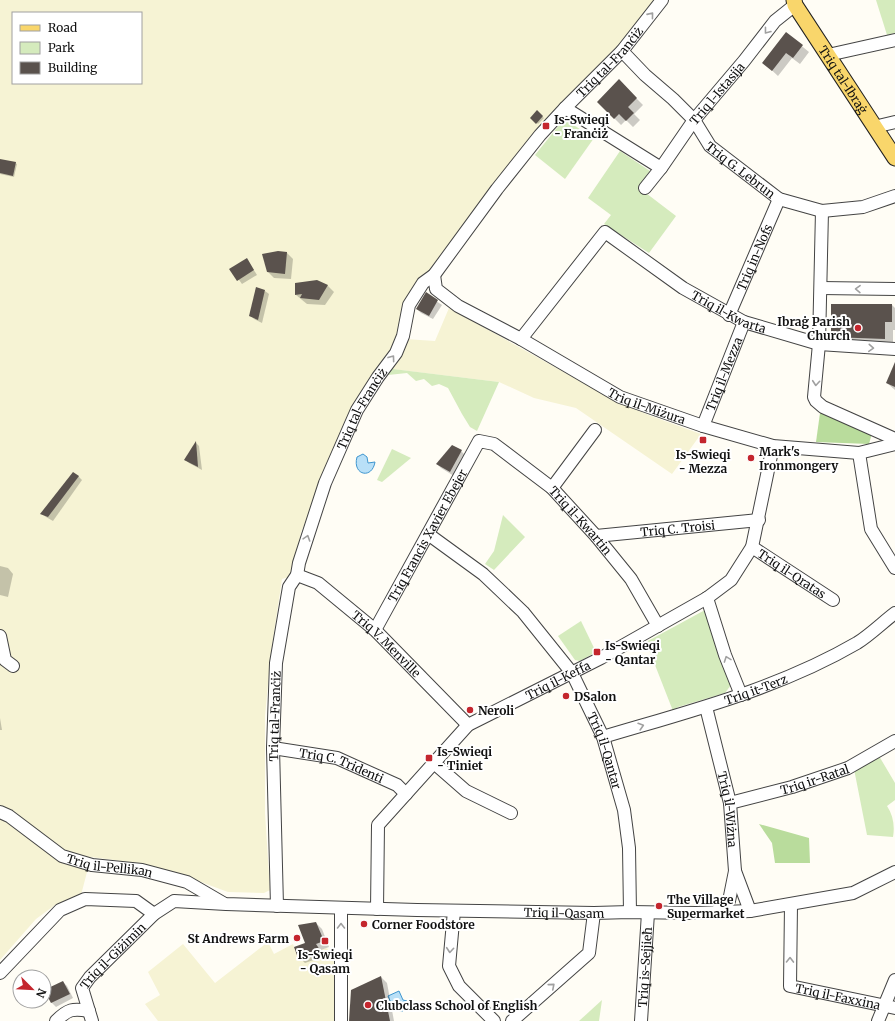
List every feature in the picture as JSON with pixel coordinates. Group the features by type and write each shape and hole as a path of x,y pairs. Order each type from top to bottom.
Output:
{"main road":[{"name":"Triq tal-Ibraġ","path":"795,2 895,158"}],"street":[{"name":"Triq tal-Franċiż","path":"277,906 273,748 276,663 289,587 296,575 325,483 357,410 378,377 396,353 403,336 409,305 423,283 434,275 497,189 540,135 622,51 662,0"},
{"name":"Triq l-Istasija","path":"645,188 661,168 694,120 744,61 775,20 795,2"},
{"path":"828,55 895,40"},
{"name":"Triq G. Lebrun","path":"622,51 645,75 673,98 694,120 710,146 779,199 822,211 863,207 892,197"},
{"path":"565,108 661,168"},
{"path":"874,127 895,122"},
{"name":"Triq in-Nofs","path":"729,315 779,199"},
{"path":"822,211 819,344 814,397 823,407 895,439"},
{"name":"Triq il-Kwarta","path":"521,339 604,232 683,288 744,322 819,344 895,349"},
{"name":"Triq il-Miżura","path":"434,275 436,289 458,306 521,339 620,396 703,426 773,446 859,452 895,444"},
{"path":"821,288 895,289"},
{"name":"Triq il-Mezza","path":"703,426 744,322"},
{"path":"552,488 595,430"},
{"name":"Triq il-Kwartin","path":"479,441 494,444 552,488 596,536 630,579 658,626"},
{"name":"Triq Francis Xavier Ebejer","path":"375,630 479,441"},
{"name":"Triq il-Keffa","path":"377,908 378,825 468,725 572,673 658,626 707,598 731,580 752,547 759,520 773,446"},
{"path":"859,452 871,529 895,568"},
{"name":"Triq C. Troisi","path":"596,536 759,520"},
{"name":"Triq il-Qantar","path":"428,534 483,574 523,612 572,673 603,737 624,810 629,848 630,912"},
{"name":"Triq il-Qratas","path":"752,547 833,600"},
{"name":"Triq V. Menville","path":"296,575 318,583 375,630 468,725"},
{"path":"707,598 725,655 741,695"},
{"name":"Triq it-Terz","path":"603,737 706,707 782,680 822,662 858,642 895,613"},
{"path":"0,636 5,660 13,666"},
{"name":"Triq il-Wiżna","path":"706,707 730,803 735,871 750,911"},
{"name":"Triq ir-Ratal","path":"730,803 792,787 848,768 895,742"},
{"name":"Triq C. Tridenti","path":"273,748 337,758 397,786 406,794"},
{"path":"434,763 466,791 511,813"},
{"name":"Triq il-Pellikan","path":"0,812 9,816 62,856 92,865 142,870 187,882 226,904"},
{"path":"716,912 729,901 735,871"},
{"name":"Triq il-Qasam","path":"154,914 174,901 277,906 454,911 594,913 696,913 750,911 853,893 895,872"},
{"path":"0,973 60,910 85,899 136,901 154,914"},
{"name":"Triq il-Faxxina","path":"791,905 790,986 890,1006"},
{"path":"341,908 341,1021"},
{"path":"454,911 449,966 459,986 494,1021"},
{"path":"512,1021 589,953 594,913"},
{"name":"Triq is-Sejjieħ","path":"641,1021 648,913"},
{"name":"Triq il-Giżimin","path":"91,1016 82,988 90,977 154,914"},
{"path":"878,1021 890,1006 895,980"},
{"name":"Triq il-Giżimin","path":"56,1021 65,1012 78,1009 91,1016"}],"shaded area":[{"path":"0,0 657,0 618,48 471,215 403,304 401,337 356,404 301,532 292,576 282,579 271,653 265,716 265,813 270,890 264,893 228,892 190,878 144,864 91,857 81,895 55,905 36,919 0,960"},
{"path":"449,308 614,400 651,416 701,434 672,474 576,408 534,398 499,382 392,369 405,339 435,341"},
{"path":"268,942 274,954 293,944 298,958 327,948 336,966 336,1021 158,1021 145,1004 160,995 148,972 183,944 215,983"}],"green space":[{"path":"876,0 895,0 895,33 887,35"},
{"path":"564,119 594,138 565,179 535,155"},
{"path":"620,151 650,171 638,187 676,216 649,253 604,224 611,215 588,198"},
{"path":"399,354 393,369 499,382 477,431 470,427 448,388 439,384 432,386 424,379 416,381 407,373 388,375 386,373"},
{"path":"820,413 872,433 869,444 816,442"},
{"path":"392,449 411,458 382,482 377,480"},
{"path":"503,515 525,537 494,570 485,564 494,551"},
{"path":"705,610 731,685 725,693 678,707 673,711 646,642"},
{"path":"581,621 596,652 580,661 575,660 558,636"},
{"path":"879,756 895,783 895,800 887,806 893,821 893,837 867,835 854,769"},
{"path":"759,824 809,838 810,863 775,863 772,843"},
{"path":"602,1000 599,1021 579,1021"}],"water":[{"path":"363,454 367,457 368,463 375,462 373,468 367,473 363,473 357,468 357,457"},
{"path":"399,991 403,1000 407,1001 409,1005 403,1011 394,1010 388,996"}],"building":[{"path":"786,32 803,45 793,58 786,53 772,71 762,63"},
{"path":"619,79 637,98 628,107 634,113 626,121 619,114 614,119 597,102"},
{"path":"537,110 543,116 536,124 530,118"},
{"path":"0,159 16,162 13,176 0,173"},
{"path":"278,251 287,252 285,274 267,272 262,254"},
{"path":"247,258 254,270 237,281 229,269"},
{"path":"317,280 328,285 319,300 300,298 302,294 295,295 295,283"},
{"path":"256,287 265,290 258,320 249,316"},
{"path":"426,292 438,300 429,316 416,309"},
{"name":"Ibraġ Parish Church","path":"831,304 892,304 892,322 885,322 885,339 831,337"},
{"path":"895,362 895,387 886,383"},
{"path":"196,441 198,467 184,460"},
{"path":"452,445 462,450 450,472 436,464"},
{"path":"73,472 79,476 48,517 40,514"},
{"path":"316,922 324,941 316,944 320,950 298,958 294,947 305,943 298,925"},
{"name":"Clubclass School of English","path":"381,976 390,1021 349,1021 351,990"},
{"path":"63,981 70,994 52,1003 52,986"}],"place":[{"name":"Is-Swieqi - Franċiż","path":"546,126"},
{"name":"Ibraġ Parish Church","path":"858,328"},
{"name":"Is-Swieqi - Mezza","path":"703,440"},
{"name":"Mark's Ironmongery","path":"751,458"},
{"name":"Is-Swieqi - Qantar","path":"597,652"},
{"name":"DSalon","path":"566,696"},
{"name":"Neroli","path":"470,710"},
{"name":"Is-Swieqi - Tiniet","path":"429,758"},
{"name":"The Village Supermarket","path":"659,906"},
{"name":"Corner Foodstore","path":"364,924"},
{"name":"St Andrews Farm","path":"297,938"},
{"name":"Is-Swieqi - Qasam","path":"325,941"},
{"name":"Clubclass School of English","path":"368,1005"}]}
